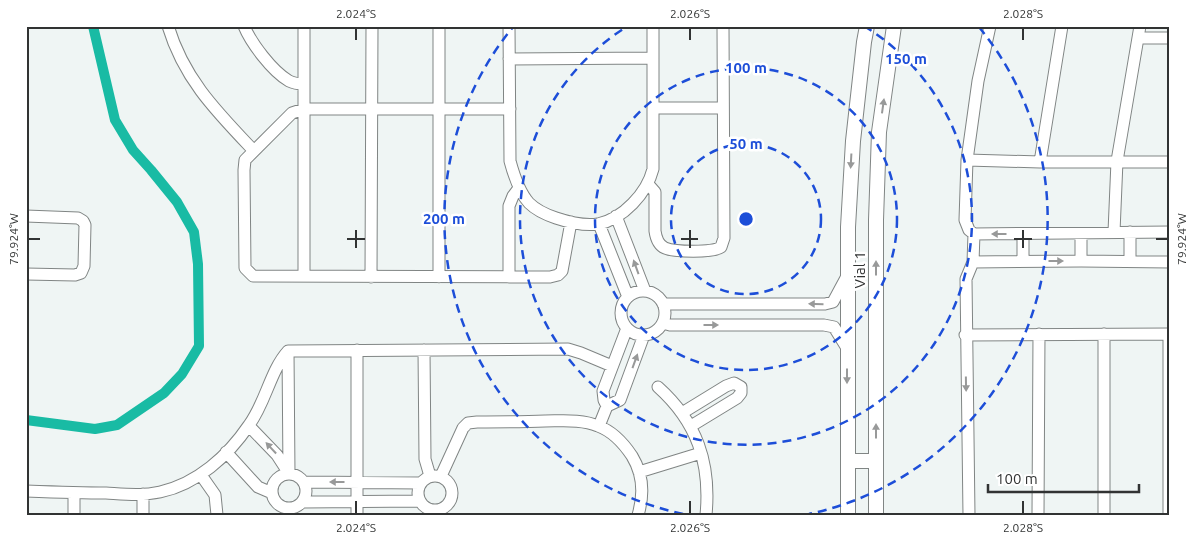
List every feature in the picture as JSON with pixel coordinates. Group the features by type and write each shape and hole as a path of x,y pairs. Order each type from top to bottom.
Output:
{"street":[{"path":"168,26 184,66 200,92 254,151"},
{"path":"244,26 248,36 260,53 280,74 289,81 304,84"},
{"path":"304,26 304,276"},
{"path":"371,277 372,26"},
{"path":"439,26 439,277"},
{"path":"509,26 510,161 519,188 530,204 552,216 571,222 598,224 616,216 637,200 648,184 653,169 653,26"},
{"path":"648,184 655,192 655,232 661,246 672,250 713,251 721,247 724,238 723,26"},
{"name":"Vial 1","path":"848,515 848,227 852,141 867,26"},
{"name":"Vial 1","path":"876,515 876,220 879,132 894,26"},
{"path":"969,515 965,335 966,280 973,262 974,234 965,220 967,160 978,81 990,26"},
{"path":"1040,162 1062,26"},
{"path":"1114,232 1117,161 1139,32 1170,38"},
{"path":"509,59 653,58"},
{"path":"653,108 723,108"},
{"path":"510,109 304,109 292,113 245,160 245,268 253,276 550,277 562,271 571,222"},
{"path":"967,160 1170,162"},
{"path":"509,278 509,206 512,196 519,188"},
{"path":"26,216 78,218 83,221 85,228 84,266 81,273 75,275 26,274"},
{"path":"616,216 645,291"},
{"path":"598,224 628,297"},
{"path":"1130,232 1130,261"},
{"path":"974,234 1170,232"},
{"path":"1023,234 1024,261"},
{"path":"1081,234 1081,261"},
{"path":"973,262 1170,262"},
{"path":"663,304 825,304 833,302 847,274"},
{"path":"645,291 659,297 665,310 663,323 658,330 652,334 644,335 637,334 627,328 621,311 623,303 628,297 636,292 645,291"},
{"path":"663,323 670,325 824,325 834,328 847,348"},
{"path":"607,406 603,391 627,328"},
{"path":"1038,515 1039,334"},
{"path":"1104,334 1104,515"},
{"path":"965,335 1169,334 1169,515"},
{"path":"598,426 607,406 620,400 644,335"},
{"path":"288,351 568,349 612,366"},
{"path":"357,350 357,515"},
{"path":"424,350 425,459 431,479"},
{"path":"26,491 143,494 166,490 201,475 226,452 249,426 262,405 280,362 288,351"},
{"path":"288,351 289,474"},
{"path":"682,412 726,386 734,383 741,387 741,393 737,398 691,426"},
{"path":"658,387 682,412 691,426 701,453 707,486 706,515"},
{"path":"424,508 418,492 431,479 468,423 570,421 598,426 610,432 622,443 634,459 639,472 642,491 638,515"},
{"path":"249,426 277,455 289,474"},
{"path":"226,452 258,487 272,492"},
{"path":"639,472 701,453"},
{"path":"848,461 876,461"},
{"path":"289,474 295,475 304,482 306,495 303,502 296,508 286,512 276,503 272,492 274,482 278,477 289,474"},
{"path":"201,475 215,495 217,515"},
{"path":"303,502 357,502 446,511 452,497 452,491 446,480 304,482"},
{"path":"74,492 74,515"},
{"path":"143,494 143,515"}],"waterway":[{"path":"26,420 95,429 117,425 164,393 182,374 199,346 198,264 194,232 177,202 133,150 115,120 93,26"}]}
